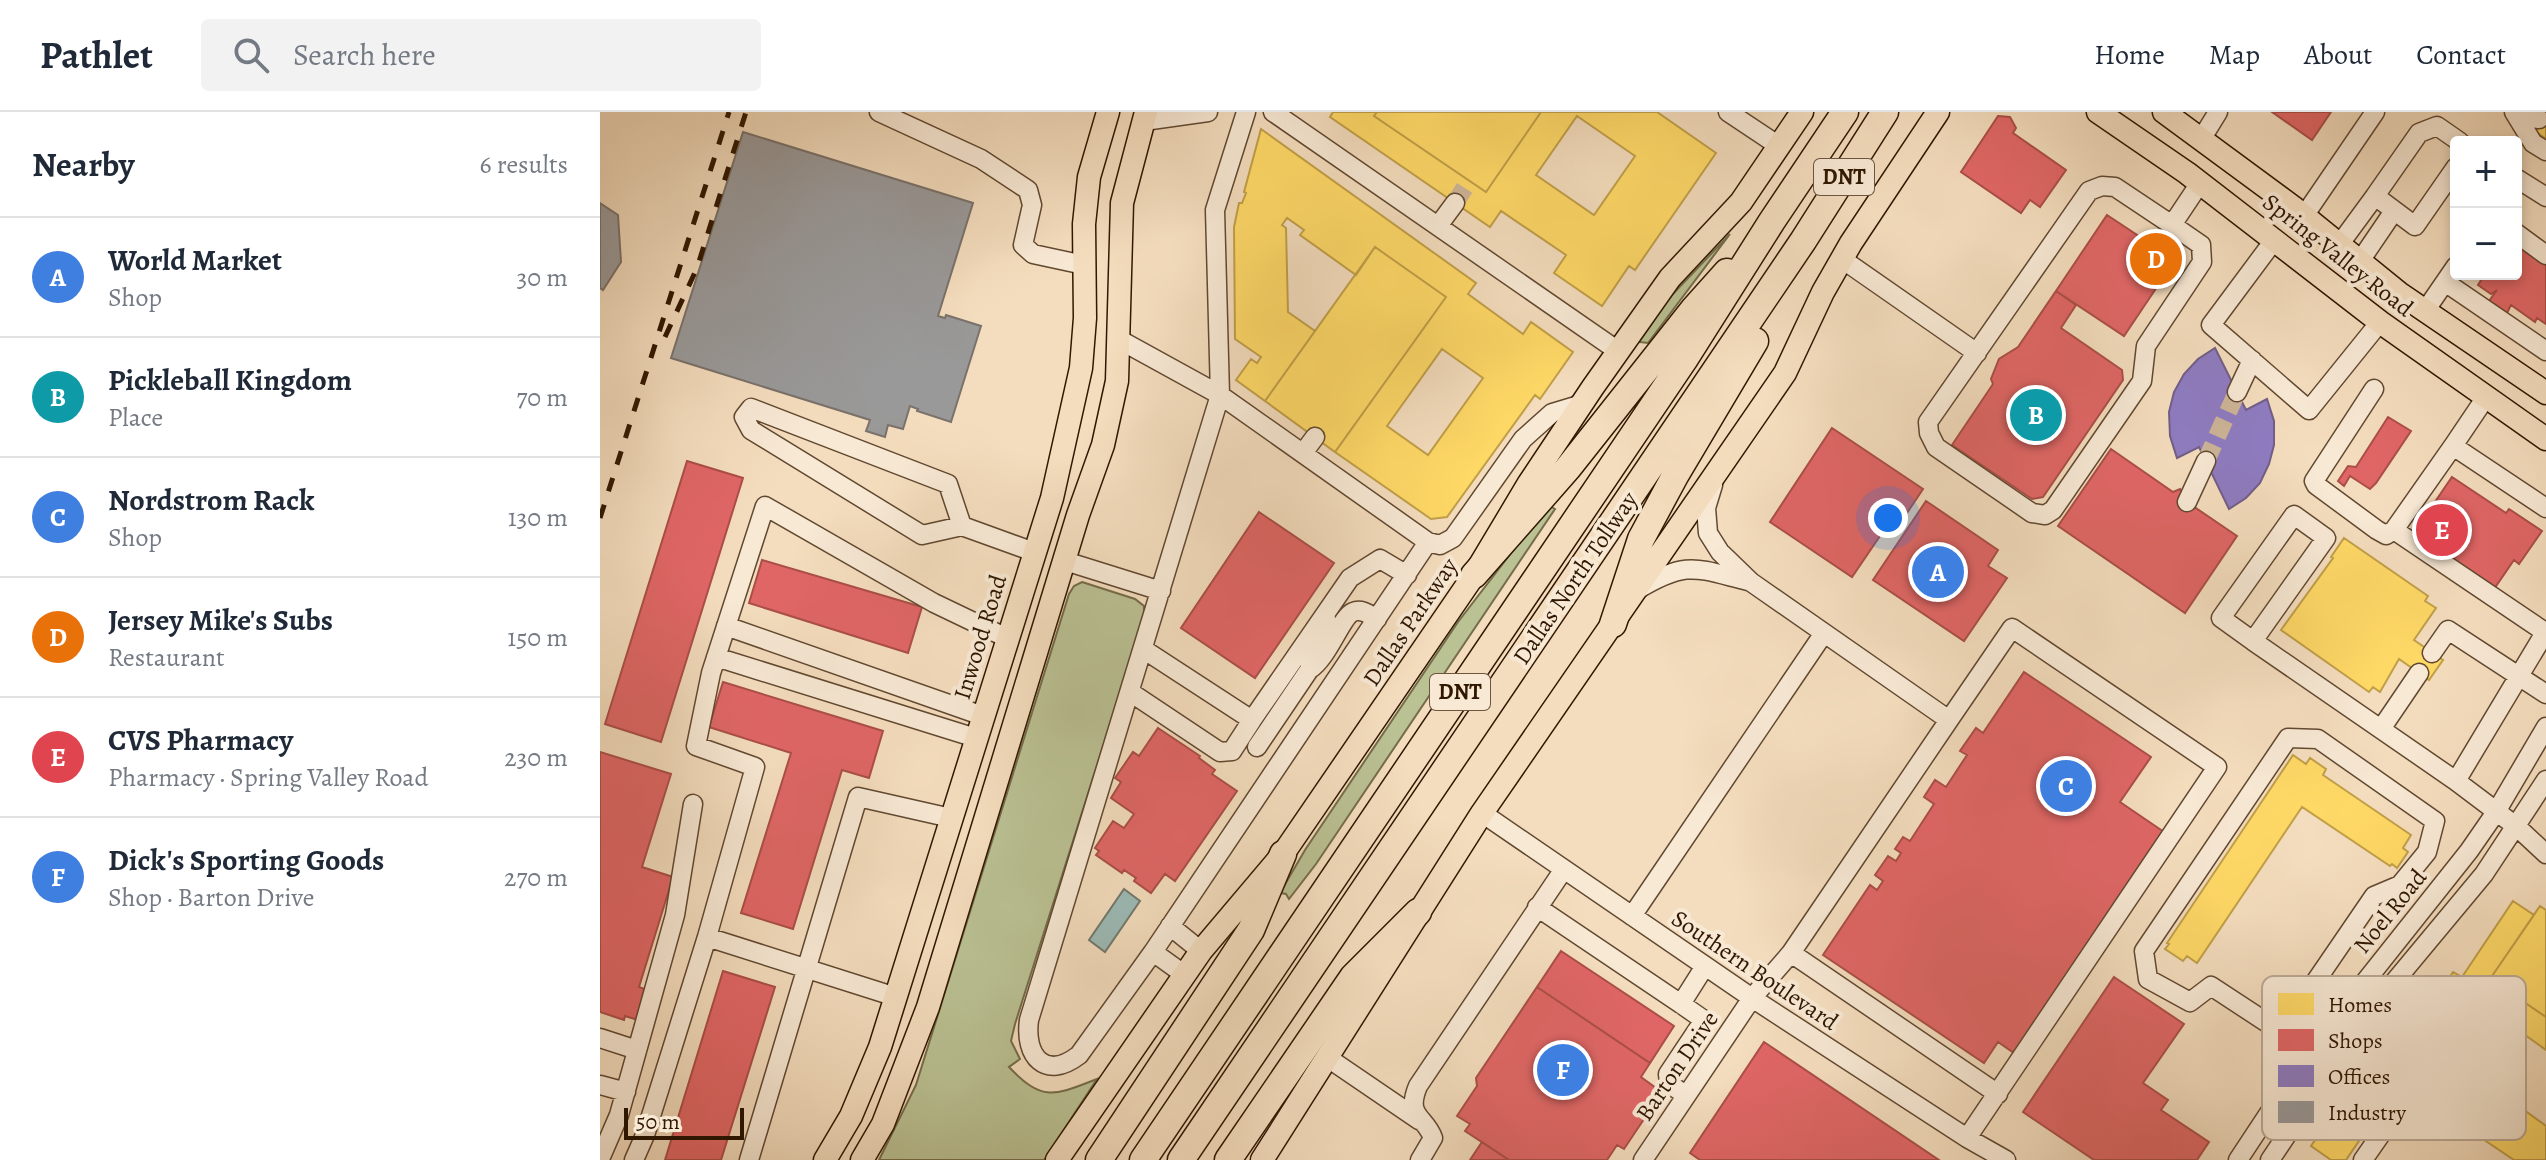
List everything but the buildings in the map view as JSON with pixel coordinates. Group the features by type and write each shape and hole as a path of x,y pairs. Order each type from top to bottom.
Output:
{"highway":[{"name":"Dallas North Tollway","path":"1143,1160 1717,311 1772,221 1845,112"},
{"name":"Dallas North Tollway","path":"1181,1160 1803,241 1885,112"},
{"path":"1474,575 1568,468 1693,310 1772,221"},
{"path":"1613,624 1641,539 1785,290 1803,241"},
{"path":"1099,1160 1251,930 1283,854"},
{"path":"1228,1160 1353,977 1418,912"}],"main road":[{"name":"Inwood Road","path":"825,1160 851,1116 880,1047 1052,498 1081,368 1085,318 1084,224 1089,177 1108,112"},
{"path":"862,1160 883,1124 928,1007 1103,445 1117,381 1122,203 1145,116 1108,112"},
{"name":"Dallas Parkway","path":"1058,1159 1201,951 1283,854 1474,575 1529,483 1618,351 1670,278 1741,202 1802,112"},
{"name":"Spring Valley Road","path":"2098,112 2275,239 2380,322 2546,439"},
{"name":"Spring Valley Road","path":"2165,112 2304,216 2399,293 2546,393"},
{"path":"1262,1160 1482,813 1785,373 1842,259 1935,115"},
{"path":"2193,178 2202,138"},
{"path":"2380,322 2399,293"},
{"path":"1034,552 1065,561"},
{"path":"896,997 928,1007"}],"street":[{"path":"879,112 981,159 1028,190 1032,205 1023,245 1033,254 1084,265"},
{"path":"1145,116 1208,112"},
{"path":"1246,112 1215,210 1220,395 1029,1020 1028,1040 1035,1057 1042,1064 1055,1067 1069,1063 1079,1055 1153,952 1428,542"},
{"path":"1273,112 1618,351"},
{"path":"1728,112 1779,146"},
{"path":"2202,138 2218,112"},
{"path":"2304,216 2375,112"},
{"path":"2516,114 2539,119"},
{"path":"2516,114 2533,143 2546,151"},
{"path":"2339,245 2419,133 2435,119 2453,136"},
{"path":"2375,196 2415,226 2450,176"},
{"path":"2172,225 2193,178"},
{"path":"2522,182 2546,197"},
{"path":"2102,186 2115,187 2201,245 2202,262 2146,346 2142,381 2053,510 2045,515 2032,513 1936,447 1929,433 1928,422 1977,353 2089,191 2102,186"},
{"path":"1438,226 1455,203"},
{"path":"2360,261 2394,211"},
{"path":"2522,237 2546,255"},
{"path":"2275,239 2211,325 2309,410 2380,322"},
{"path":"1842,259 1977,353"},
{"path":"2425,311 2450,275"},
{"path":"2445,282 2546,350"},
{"path":"1120,340 1220,395 1428,542 1440,545 1453,538 1523,439 1552,413 1582,404"},
{"path":"2237,392 2252,360"},
{"path":"2374,389 2314,481 2386,535 2394,530 2486,397"},
{"path":"962,526 948,484 751,408 744,417 751,430 922,535 962,526 1034,552"},
{"path":"1303,453 1315,437"},
{"path":"2453,446 2546,508"},
{"path":"2187,502 2206,461"},
{"path":"1716,474 1706,508 1708,533 1720,552 1751,582 1949,720"},
{"path":"634,1160 645,1135 707,937 755,767 696,746 716,657 765,506 934,603 1007,638"},
{"path":"2253,641 2326,538 2294,515 2221,618 2253,641 2456,781 2517,827 2546,854"},
{"path":"2394,530 2546,632 2456,781"},
{"path":"1130,692 1220,752 1232,751 1350,578 1380,559 1407,575"},
{"path":"1065,561 1161,591"},
{"path":"1637,590 1664,574 1693,568 1751,582"},
{"path":"1309,670 1312,657 1323,640 1327,611"},
{"path":"1257,747 1309,670 1319,663 1346,617 1354,611 1365,611 1377,619"},
{"path":"726,626 983,716"},
{"name":"Barton Drive","path":"1643,1160 1752,998 1791,953 2012,628 2217,767 1998,1094"},
{"path":"2432,653 2448,630 2546,694"},
{"path":"1632,916 1824,633"},
{"path":"1143,649 1252,720"},
{"path":"716,657 976,738"},
{"path":"2381,729 2419,673"},
{"name":"Noel Road","path":"2370,976 2469,851 2546,727"},
{"path":"2262,1020 2211,986 2190,1002 2148,979 2144,951 2288,738 2318,739 2435,821 2427,852 2400,885 2374,896 2319,976"},
{"name":"Noel Road","path":"2399,976 2484,874 2546,780"},
{"path":"749,1160 804,968 858,797 951,818"},
{"path":"600,1159 619,1115 675,915 693,804"},
{"name":"Southern Boulevard","path":"1482,813 1752,998 1967,1138 2006,1160"},
{"path":"2517,827 2546,839"},
{"path":"1419,1120 1413,1097 1418,1086 1564,869"},
{"path":"1537,907 1704,1020 1668,1074 1669,1084 1686,1095"},
{"path":"1170,926 1201,951"},
{"path":"707,937 896,997"},
{"path":"1153,952 1185,975"},
{"path":"1791,953 1998,1094 1967,1138"},
{"path":"1681,1004 1705,966"},
{"path":"600,1038 637,1050"},
{"path":"1328,1058 1430,1130 1433,1138 1420,1160"},
{"path":"600,1085 626,1092"},
{"name":"Noel Road","path":"2238,1160 2262,1124"},
{"name":"Noel Road","path":"2270,1160 2283,1140"},
{"path":"2363,1160 2377,1140"}],"green space":[{"path":"1730,234 1648,343 1639,342 1670,297"},
{"path":"1548,505 1555,509 1316,864 1289,899 1286,894 1280,893 1305,850 1458,622"},
{"path":"1082,582 1135,599 1144,606 1144,617 1015,1024 1011,1041 1020,1059 1009,1067 1041,1091 1060,1092 1097,1079 1044,1160 879,1160 916,1085 1069,594 1074,586"}],"water":[{"path":"1124,889 1140,901 1105,952 1089,940"}],"tunnel":[{"path":"1455,203 1469,181"},
{"path":"2206,461 2237,392"}],"railway":[{"path":"600,518 729,112"},
{"path":"665,337 697,268 746,112"}],"place":[{"name":"Jersey Mike's Subs","path":"2156,259"},
{"name":"Pickleball Kingdom","path":"2036,415"},
{"name":"CVS Pharmacy","path":"2442,530"},
{"name":"World Market","path":"1938,572"},
{"name":"Nordstrom Rack","path":"2066,786"},
{"name":"Dick's Sporting Goods","path":"1563,1070"}]}
